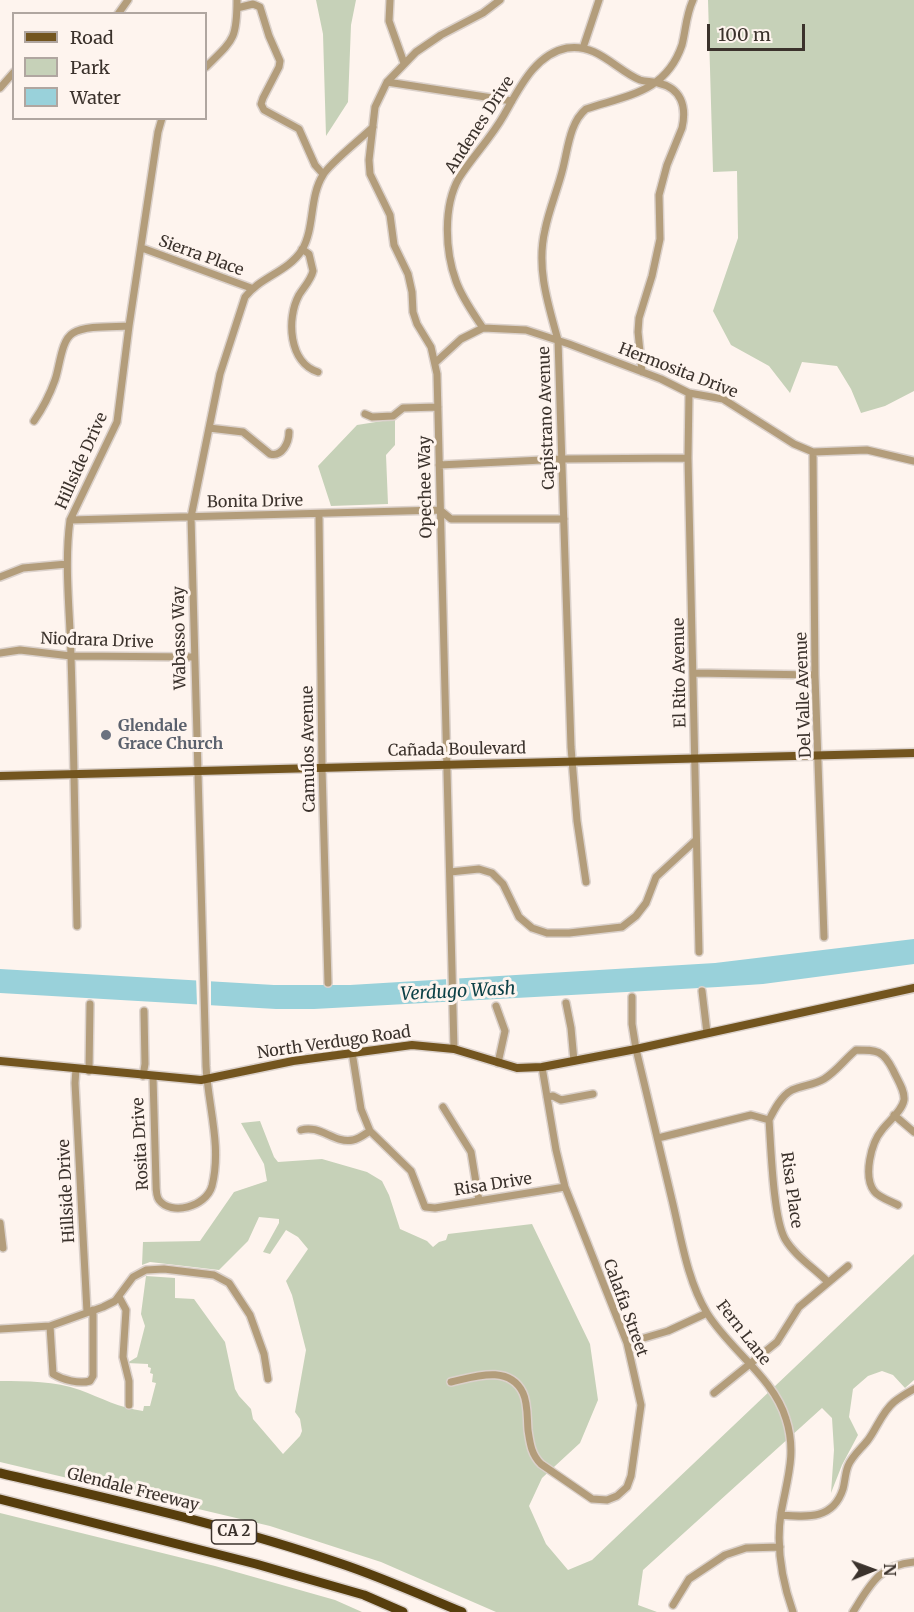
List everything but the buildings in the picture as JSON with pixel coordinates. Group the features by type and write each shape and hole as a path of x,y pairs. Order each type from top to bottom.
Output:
{"highway":[{"name":"Glendale Freeway","path":"0,1473 276,1543 386,1580 462,1612"},
{"name":"CA 2","path":"0,1499 256,1564 364,1595 403,1612"}],"main road":[{"name":"Cañada Boulevard","path":"0,776 914,753"},
{"name":"North Verdugo Road","path":"0,1061 153,1077 206,1080 293,1061 412,1045 454,1049 517,1068 542,1067 636,1049 914,988"}],"street":[{"path":"390,0 389,21 404,63"},
{"name":"Opechee Way","path":"454,1049 436,362 413,312 408,274 399,260 394,245 390,215 370,174 369,167 375,107 387,82 416,52 441,35 483,13 500,0"},
{"path":"599,0 583,48 597,53 638,79 671,86 678,93 683,104 684,118 659,195 660,239 639,318 642,372"},
{"name":"Capistrano Avenue","path":"586,882 571,747 558,340 543,286 544,231 560,182 575,123 580,114 586,109 646,88 670,70 685,32 686,19 693,0"},
{"path":"207,66 233,38 238,27 237,4 253,4 260,7 268,36 279,55 279,67 261,104 264,110 299,129 315,165 323,174"},
{"name":"Andenes Drive","path":"483,328 455,280 448,233 452,197 458,180 494,132 512,100 543,58 555,51 583,48"},
{"path":"0,88 12,74"},
{"path":"387,82 512,100"},
{"name":"Hillside Drive","path":"77,926 67,564 70,520 117,422 129,326 161,120"},
{"path":"251,288 288,264 302,249 323,174 373,127"},
{"name":"Sierra Place","path":"142,248 251,288"},
{"path":"302,249 309,254 314,271 295,305 294,348 304,365 318,372"},
{"name":"Wabasso Way","path":"201,1203 208,1196 215,1168 214,1136 206,1080 191,517 220,374 245,297 251,288"},
{"path":"34,421 44,406 56,379 65,344 71,334 81,330 129,326"},
{"path":"436,362 460,339 483,328"},
{"name":"Hermosita Drive","path":"483,328 526,330 642,372 689,393 723,399 794,444 813,452 867,450 914,461"},
{"name":"El Rito Avenue","path":"689,393 688,458 699,952"},
{"path":"365,414 372,417 393,416 403,408 438,406"},
{"path":"209,428 243,432 270,454 275,455 281,452 290,440 289,432"},
{"name":"Del Valle Avenue","path":"813,452 815,675 824,937"},
{"path":"440,465 563,459 688,458"},
{"path":"440,510 451,519 564,519"},
{"name":"Bonita Drive","path":"70,520 440,510"},
{"name":"Camulos Avenue","path":"319,515 322,768 328,983"},
{"path":"0,577 23,568 67,564"},
{"name":"Niodrara Drive","path":"0,653 20,650 71,656 194,657"},
{"path":"693,672 815,675"},
{"path":"450,872 479,869 492,873 503,884 519,917 532,928 547,933 622,927 646,903 656,877 696,840"},
{"path":"702,991 707,1033"},
{"name":"Fern Lane","path":"632,997 632,1024 636,1049 688,1265 707,1313 774,1394 787,1422 791,1464 781,1515 780,1547 783,1575 793,1612"},
{"path":"566,1003 574,1061"},
{"path":"89,1071 90,1004"},
{"path":"496,1006 505,1030 498,1063"},
{"path":"143,1076 145,1064 144,1011"},
{"path":"658,1138 751,1115 769,1120 782,1099 792,1090 822,1081 835,1072 843,1060 856,1050 874,1050 886,1056 902,1090 904,1100 900,1109 879,1133 868,1166 868,1182 875,1193 898,1204"},
{"path":"302,1130 310,1127 343,1140 354,1140 370,1131 361,1109 352,1052"},
{"name":"Calafia Street","path":"451,1382 485,1374 506,1377 524,1393 530,1442 534,1456 541,1464 592,1499 607,1500 617,1496 627,1487 631,1476 641,1404 627,1343 565,1187 556,1150 542,1067"},
{"name":"Hillside Drive","path":"50,1326 54,1374 59,1378 85,1383 90,1381 93,1376 76,1069"},
{"name":"Rosita Drive","path":"153,1077 158,1199 170,1207 193,1206 201,1203"},
{"path":"549,1106 561,1100 593,1094"},
{"path":"547,1097 553,1096 561,1100"},
{"path":"443,1107 471,1152 479,1201"},
{"path":"894,1115 914,1132"},
{"name":"Risa Place","path":"769,1120 779,1222 785,1239 828,1282"},
{"name":"Risa Drive","path":"370,1131 411,1171 425,1207 435,1208 565,1187"},
{"path":"0,1223 3,1248"},
{"path":"714,1393 777,1341 799,1307 848,1266"},
{"path":"0,1329 50,1326 111,1304 119,1297 133,1276 152,1269 214,1275 225,1279 239,1296 250,1315 264,1354 268,1379"},
{"path":"119,1297 126,1310 123,1357 129,1381 129,1405"},
{"path":"627,1343 668,1331 707,1313"},
{"path":"781,1515 809,1517 836,1505 843,1490 848,1466 856,1453 867,1442 886,1410 895,1400 914,1389"},
{"path":"673,1605 689,1578 724,1555 746,1548 780,1547"},
{"path":"854,1612 879,1575 902,1563 914,1562"}],"green space":[{"path":"316,0 356,0 351,25 348,102 326,136 323,34"},
{"path":"708,0 914,0 914,391 885,406 861,413 851,389 837,366 802,362 790,393 769,366 731,345 713,311 738,238 737,171 713,172"},
{"path":"395,419 395,445 386,455 388,504 331,506 318,466 357,425"},
{"path":"260,1121 278,1162 322,1159 367,1172 382,1181 400,1229 427,1241 433,1247 446,1240 448,1234 532,1224 590,1344 598,1400 580,1443 542,1478 529,1506 546,1544 568,1570 592,1560 914,1254 914,1380 905,1388 893,1375 882,1371 868,1376 853,1389 849,1417 858,1435 842,1465 831,1493 834,1450 832,1418 822,1408 643,1570 638,1605 657,1612 496,1612 381,1562 270,1526 0,1462 0,1381 31,1381 61,1385 135,1410 143,1411 144,1406 150,1406 156,1383 152,1382 151,1368 148,1364 127,1363 137,1357 145,1326 141,1314 146,1276 175,1278 175,1298 194,1299 225,1342 235,1389 239,1396 251,1409 253,1419 283,1454 300,1436 302,1431 300,1419 295,1412 306,1350 292,1295 286,1281 308,1249 298,1237 286,1230 270,1254 263,1252 279,1219 259,1217 248,1241 219,1270 150,1262 142,1265 143,1242 200,1241 234,1192 267,1181 264,1164 241,1123"},
{"path":"0,1513 215,1566 335,1600 362,1612 0,1612"}],"water":[{"name":"Verdugo Wash","path":"914,939 914,964 763,984 718,987 314,1009 276,1009 0,993 0,969 274,985 350,985 715,963"}],"pier":[{"path":"196,976 211,977 211,1006 197,1005"},
{"path":"446,976 459,976 461,1004 447,1005"}],"place":[{"name":"Glendale Grace Church","path":"106,735"}]}
